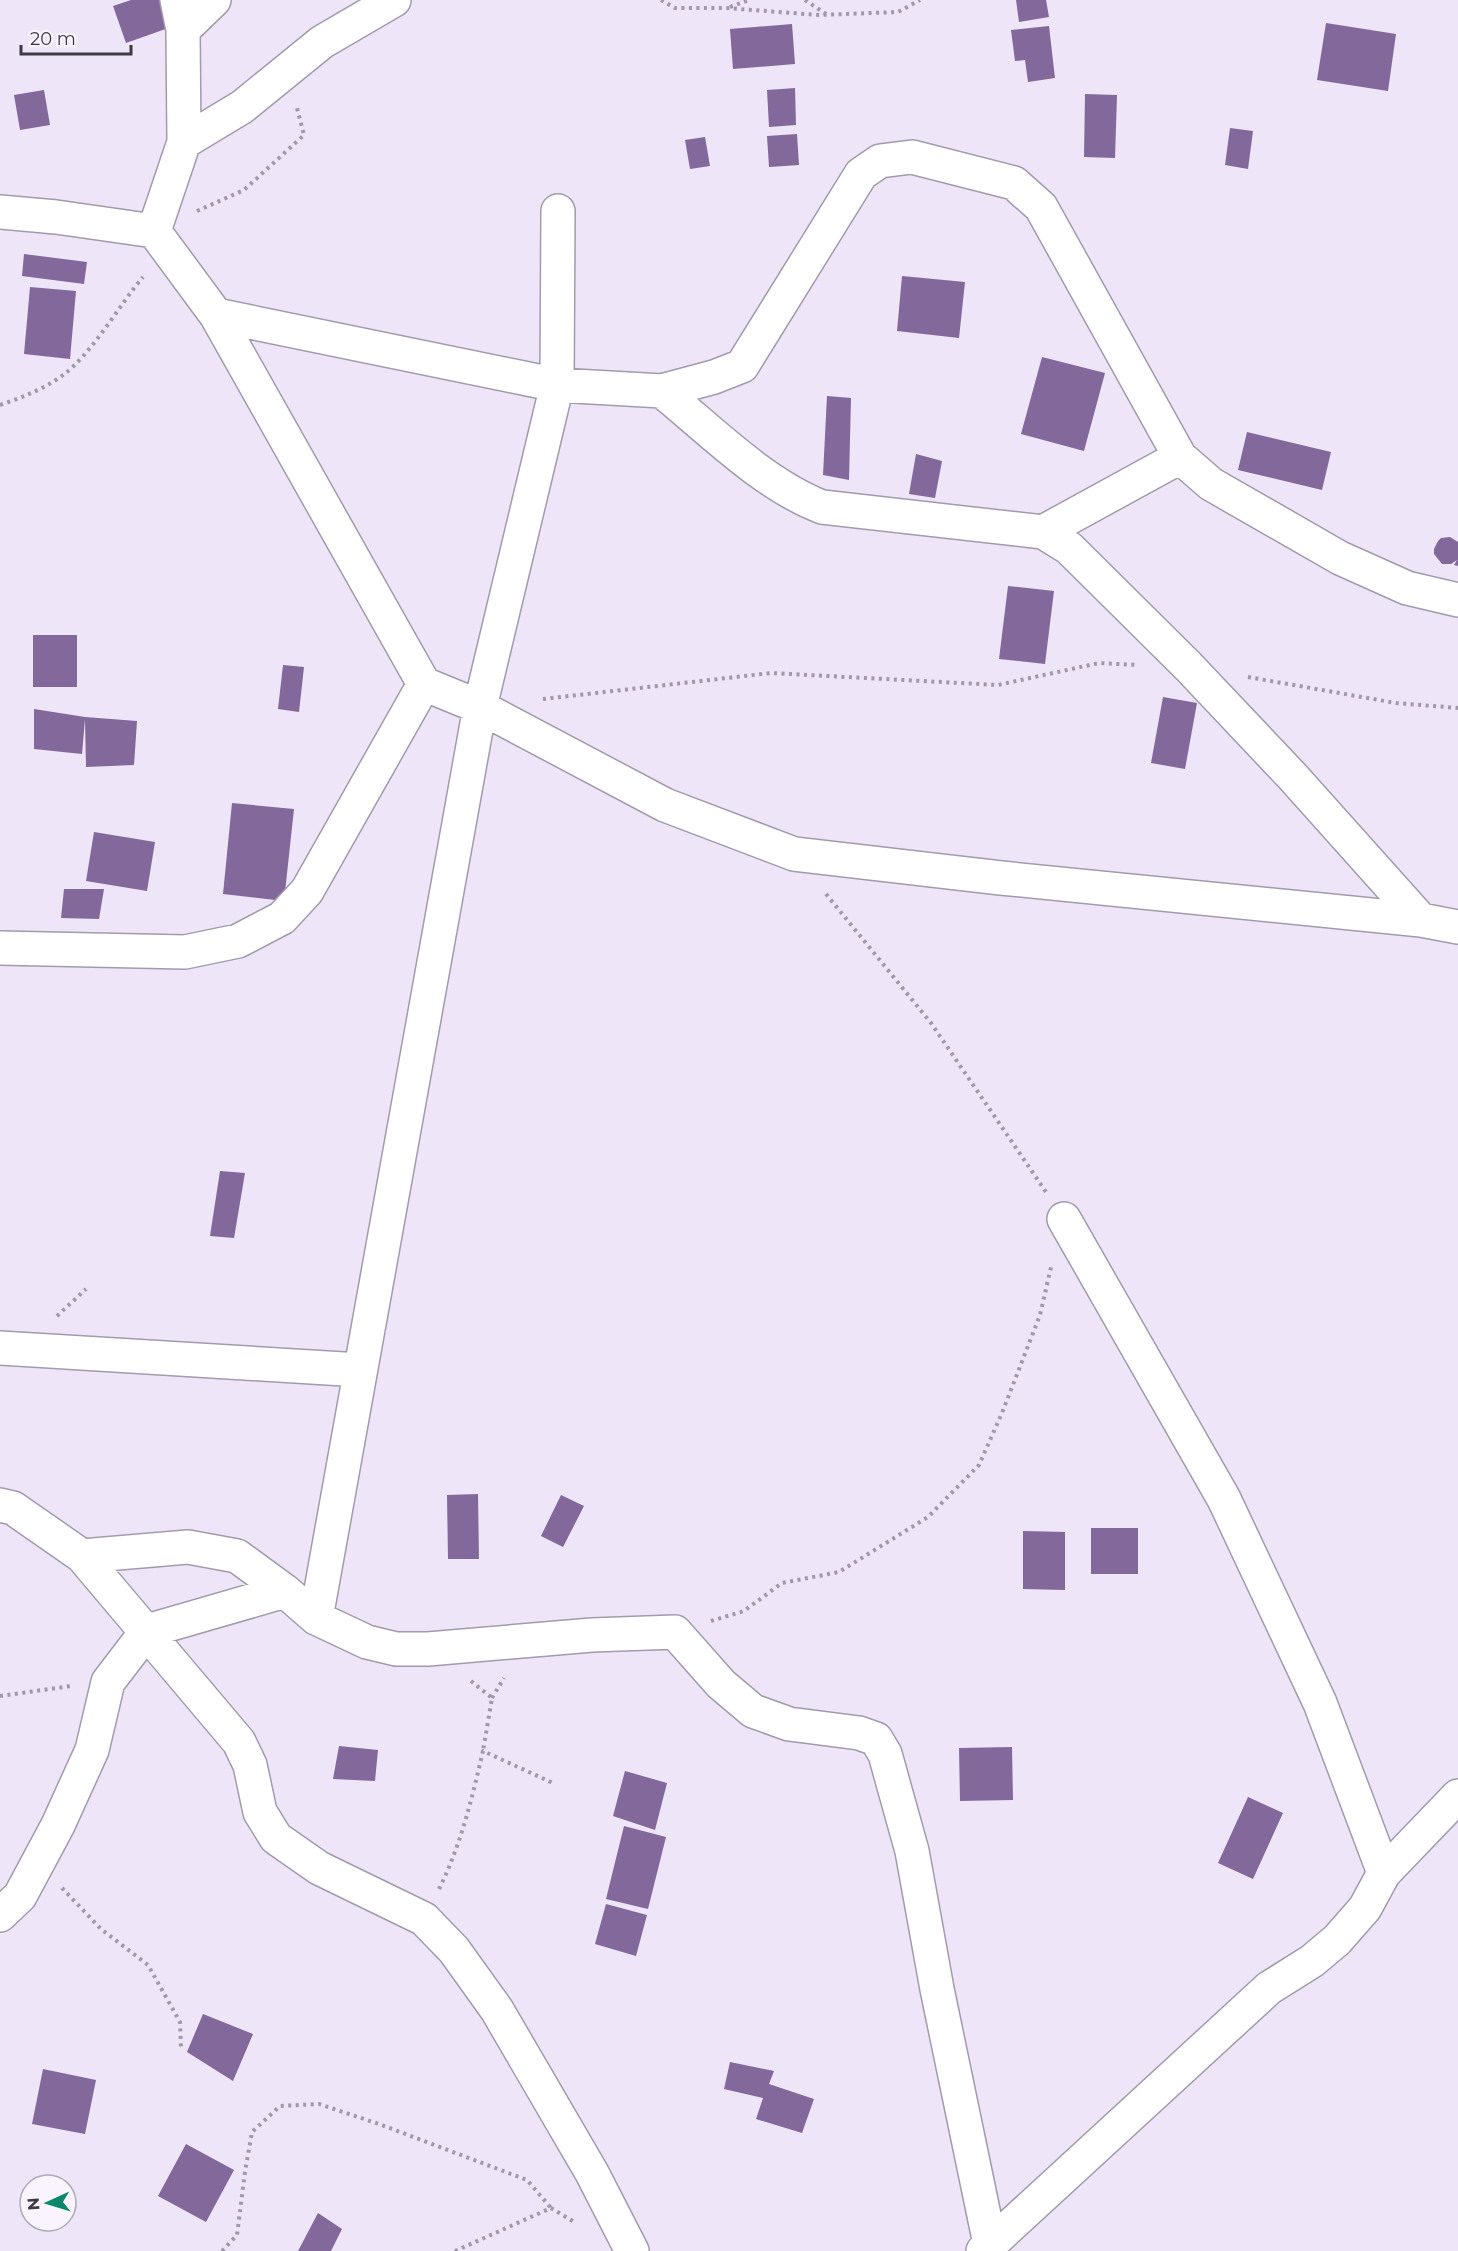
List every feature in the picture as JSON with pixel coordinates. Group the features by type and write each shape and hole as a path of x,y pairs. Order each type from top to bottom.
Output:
{"street":[{"path":"154,231 184,142 180,15 214,0"},
{"path":"184,142 242,106 322,42 394,0"},
{"path":"216,315 557,385 662,391 714,377 742,366 861,174 880,161 912,157 1014,183 1041,207 1180,457 1211,484 1340,558 1407,588 1458,600"},
{"path":"316,1618 480,707 557,385 558,211"},
{"path":"0,212 56,217 154,231 216,315 424,684 480,707 665,805 794,854 1001,878 1421,920 1458,927"},
{"path":"662,391 763,474 803,500 822,507 1043,532 1070,548 1189,667 1293,777 1421,920"},
{"path":"1043,532 1180,457"},
{"path":"0,948 186,952 238,940 282,918 307,891 424,684"},
{"path":"1064,1219 1224,1499 1320,1703 1384,1873"},
{"path":"0,1348 360,1370"},
{"path":"0,1505 13,1508 82,1556 147,1631 239,1742 250,1765 260,1812 276,1838 319,1868 424,1919 454,1950 497,2010 592,2173 632,2251"},
{"path":"82,1556 188,1547 237,1556 285,1591 316,1618 367,1642 396,1649 428,1649 571,1636 675,1632 721,1684 753,1711 789,1724 859,1733 876,1739 885,1754 912,1851 987,2247"},
{"path":"0,1915 20,1896 39,1863 92,1750 108,1682 147,1631 285,1591"},
{"path":"987,2247 1269,1988 1312,1960 1337,1940 1365,1908 1384,1873 1458,1796"}],"path":[{"path":"661,0 675,8 726,8 828,15 898,12 920,0"},
{"path":"726,8 749,0"},
{"path":"805,0 828,15"},
{"path":"538,700 771,672 998,685 1099,663 1189,667"},
{"path":"1246,677 1396,703 1458,708"},
{"path":"675,1632 744,1611 783,1583 839,1572 928,1517 979,1465 1040,1316 1064,1219 932,1023 794,854"},
{"path":"424,1919 452,1864 469,1815 492,1698 428,1649"},
{"path":"0,1696 108,1682"},
{"path":"483,1750 553,1784"},
{"path":"39,1863 101,1929 148,1965 180,2022 181,2048"},
{"path":"222,2251 237,2235 252,2132 280,2106 320,2104 527,2180 551,2208 580,2225"},
{"path":"455,2251 551,2208"}],"building":[{"path":"131,0 164,0 174,26 126,43 113,6"},
{"path":"1016,0 1046,0 1049,17 1019,22"},
{"path":"1326,23 1396,34 1388,91 1317,80"},
{"path":"792,24 795,64 733,69 730,29"},
{"path":"1049,26 1055,78 1028,82 1025,60 1015,61 1011,30"},
{"path":"795,88 796,125 769,127 767,90"},
{"path":"44,90 50,125 20,130 14,95"},
{"path":"1085,94 1117,95 1115,158 1084,157"},
{"path":"1230,128 1253,131 1248,169 1225,165"},
{"path":"797,134 799,165 769,167 767,136"},
{"path":"705,137 710,166 690,169 685,140"},
{"path":"24,254 87,262 84,284 22,276"},
{"path":"902,276 965,282 959,338 897,331"},
{"path":"30,287 76,291 70,359 24,354"},
{"path":"1042,357 1105,373 1084,451 1021,434"},
{"path":"827,396 851,398 849,480 823,475"},
{"path":"1247,432 1331,452 1322,490 1238,470"},
{"path":"916,454 942,461 935,498 909,494"},
{"path":"1450,537 1458,542 1458,566 1454,565 1457,560 1451,564 1442,564 1434,554 1438,541 1441,538"},
{"path":"1008,586 1054,591 1045,664 999,659"},
{"path":"33,635 77,635 77,687 33,687"},
{"path":"283,665 304,667 299,712 278,709"},
{"path":"1163,697 1197,703 1185,769 1151,763"},
{"path":"34,709 85,717 137,721 134,765 86,767 85,719 82,754 34,749"},
{"path":"232,803 294,809 284,901 223,894"},
{"path":"94,832 155,842 147,891 86,881"},
{"path":"64,889 104,889 99,919 61,918"},
{"path":"220,1171 245,1173 234,1238 210,1236"},
{"path":"478,1494 479,1559 448,1559 447,1495"},
{"path":"561,1495 584,1506 563,1547 541,1536"},
{"path":"1091,1528 1138,1528 1138,1574 1091,1574"},
{"path":"1023,1531 1065,1532 1065,1590 1023,1589"},
{"path":"339,1746 378,1750 375,1781 333,1779"},
{"path":"1012,1747 1013,1800 960,1801 959,1748"},
{"path":"625,1771 667,1783 655,1830 613,1816"},
{"path":"1248,1797 1283,1813 1253,1879 1218,1863"},
{"path":"624,1826 666,1837 648,1909 606,1899"},
{"path":"606,1904 647,1915 636,1956 595,1944"},
{"path":"203,2014 253,2034 233,2081 187,2052"},
{"path":"730,2062 774,2071 769,2084 814,2099 802,2133 756,2119 763,2098 724,2089"},
{"path":"43,2069 96,2080 85,2134 32,2124"},
{"path":"186,2144 234,2170 206,2222 158,2196"},
{"path":"318,2213 342,2229 331,2251 298,2251"}]}
